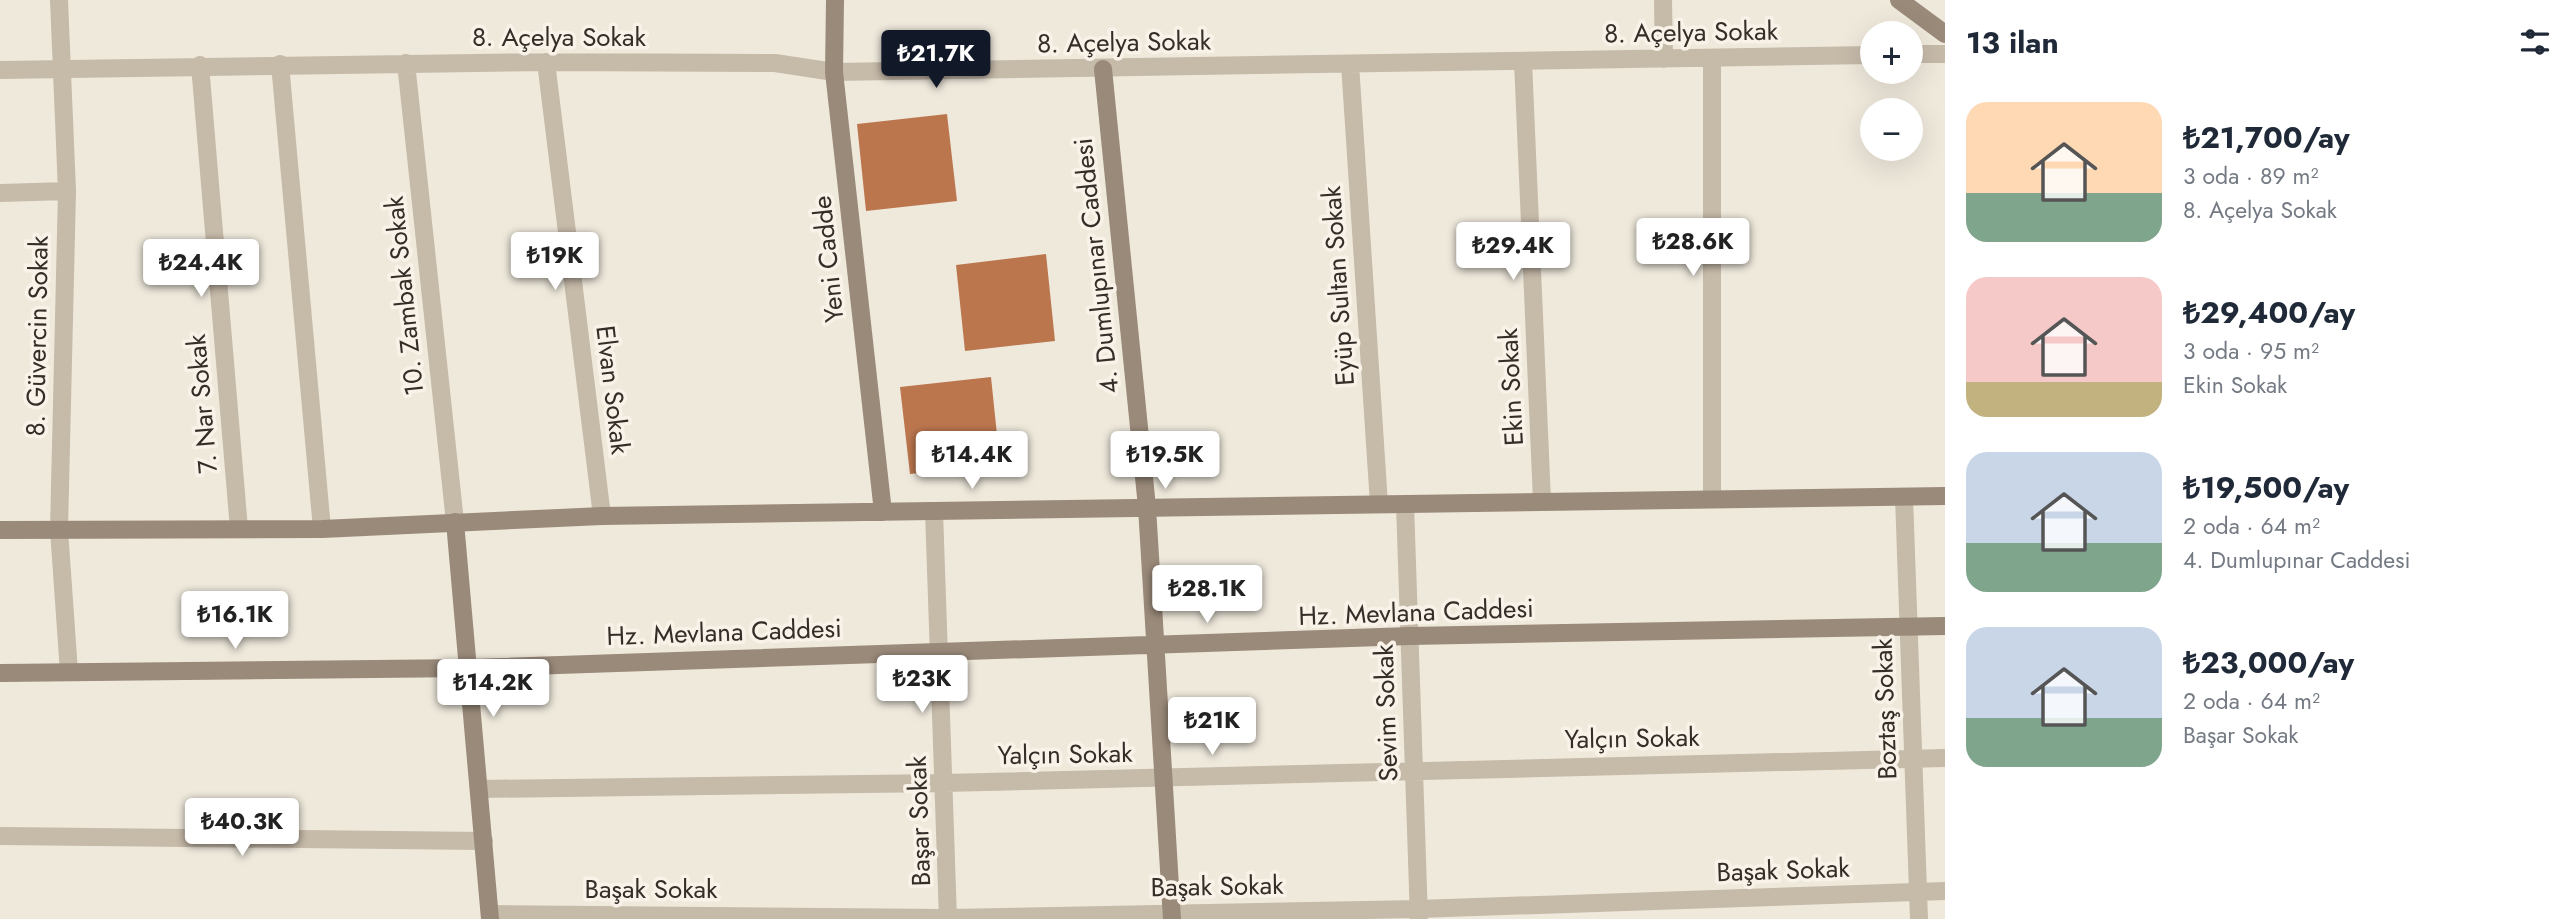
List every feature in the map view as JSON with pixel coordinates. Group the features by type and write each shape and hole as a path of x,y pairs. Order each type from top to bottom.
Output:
{"street":[{"name":"8. Güvercin Sokak","path":"59,0 67,191 59,530 69,672"},
{"name":"Yeni Cadde","path":"835,0 834,72 883,512"},
{"path":"1663,0 1664,59"},
{"path":"1899,0 1941,24"},
{"path":"1923,54 1945,54"},
{"name":"8. Açelya Sokak","path":"0,70 546,62 775,63 834,72 1860,55"},
{"path":"1712,58 1712,499"},
{"name":"Ekin Sokak","path":"1523,61 1542,501"},
{"name":"Elvan Sokak","path":"546,62 602,516"},
{"name":"10. Zambak Sokak","path":"406,63 455,522"},
{"path":"280,64 322,529"},
{"name":"Eyüp Sultan Sokak","path":"1350,64 1379,504"},
{"name":"7. Nar Sokak","path":"201,65 239,529"},
{"name":"4. Dumlupınar Caddesi","path":"1103,69 1147,507 1172,916"},
{"path":"0,192 67,191"},
{"path":"0,530 322,529 602,516 1945,496"},
{"name":"Boztaş Sokak","path":"1904,497 1919,919"},
{"name":"Sevim Sokak","path":"1405,504 1419,914"},
{"name":"Başar Sokak","path":"934,511 948,919"},
{"path":"455,522 490,917"},
{"name":"Hz. Mevlana Caddesi","path":"0,673 470,668 938,651 1156,647 1410,636 1945,626"},
{"name":"Yalçın Sokak","path":"480,789 944,783 1414,769 1945,758"},
{"path":"0,836 484,841"},
{"name":"Başak Sokak","path":"490,917 948,919 1419,914 1945,891"}],"building":[{"path":"947,114 957,201 866,211 857,124"},
{"path":"1046,254 1055,341 965,351 956,265"},
{"path":"991,377 1000,464 910,474 900,387"}]}
